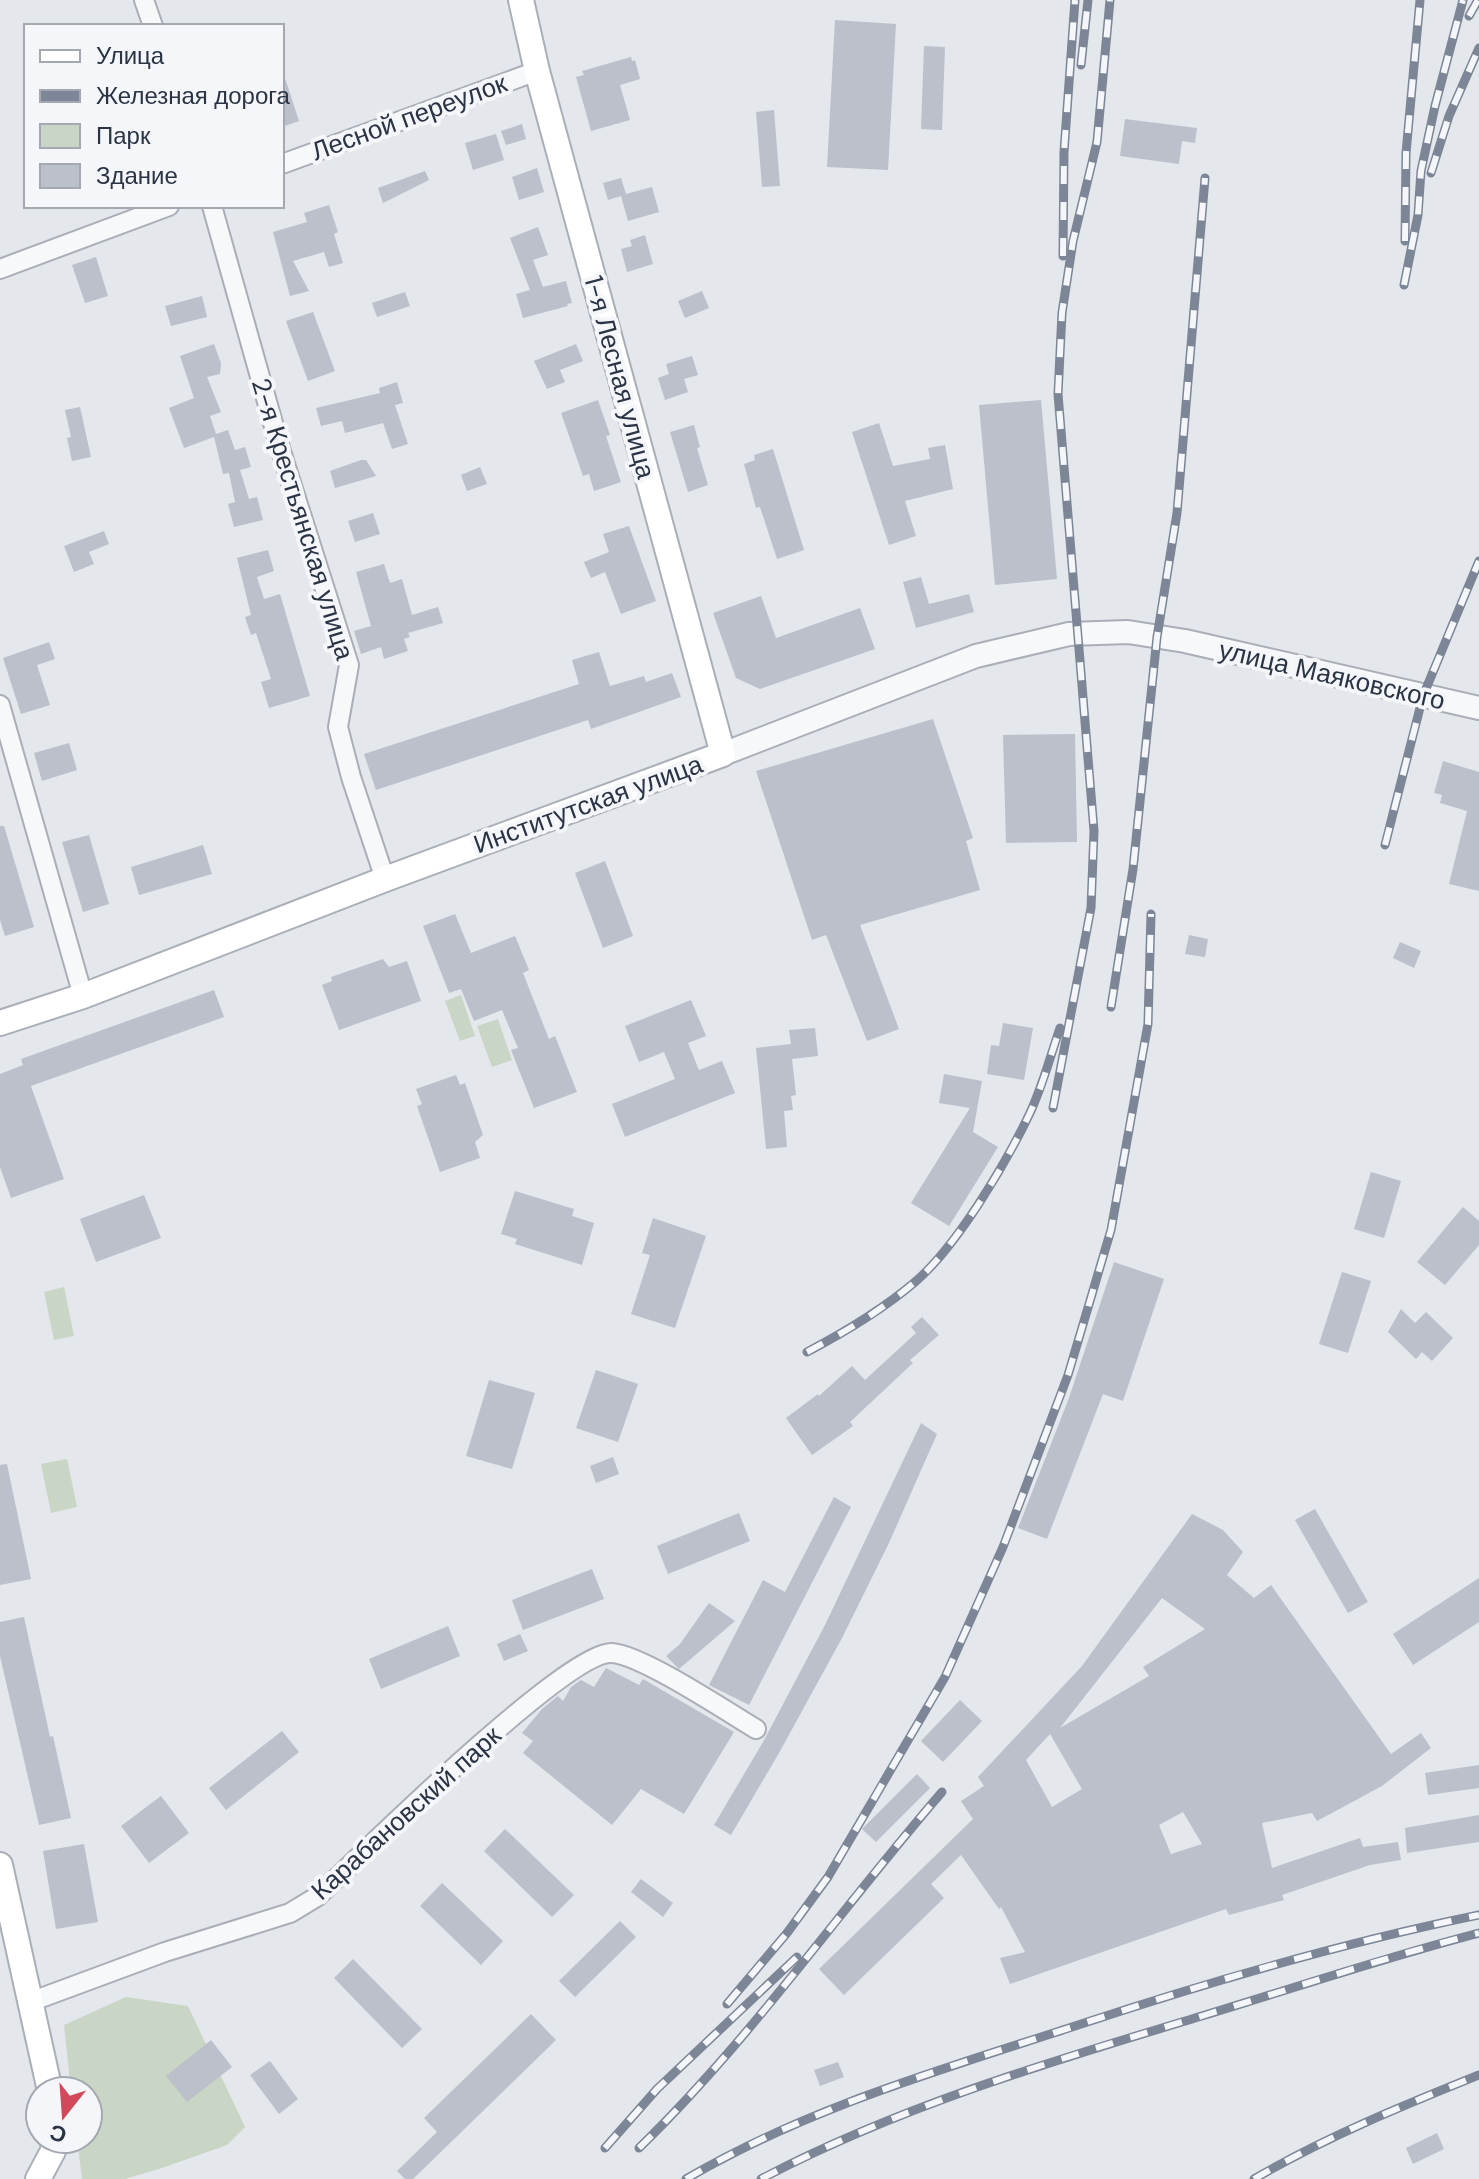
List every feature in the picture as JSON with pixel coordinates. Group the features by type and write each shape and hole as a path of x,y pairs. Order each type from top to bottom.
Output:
{"main road":[{"name":"1-я Лесная улица","path":"521,0 537,71 723,754"},
{"name":"Институтская улица","path":"0,1023 83,996 385,879 723,754"},
{"path":"0,1865 46,2075"},
{"path":"38,2179 49,2155"}],"street":[{"path":"144,0 152,24"},
{"name":"Лесной переулок","path":"284,163 537,71"},
{"path":"0,269 164,208"},
{"name":"2-я Крестьянская улица","path":"213,208 280,448 349,665 338,727 385,879"},
{"name":"Институтская улица","path":"723,754 976,656 1069,634 1128,632 1185,641"},
{"name":"улица Маяковского","path":"1185,641 1479,708"},
{"path":"0,705 83,996"},
{"name":"Карабановский парк","path":"30,2002 165,1952 290,1913 318,1896 466,1757 523,1708 566,1675 606,1653 623,1654 650,1667 756,1729"}],"green space":[{"path":"461,995 475,1036 460,1041 445,1001"},
{"path":"498,1019 512,1060 492,1067 477,1026"},
{"path":"64,1287 74,1336 54,1340 44,1292"},
{"path":"67,1459 77,1507 51,1513 41,1464"},
{"path":"126,1997 188,2006 245,2127 227,2145 162,2168 125,2179 82,2179 79,2155 104,2155 104,2075 69,2075 64,2025"}],"building":[{"path":"835,20 896,24 888,170 827,167"},
{"path":"924,46 945,47 942,130 921,129"},
{"path":"631,57 632,61 635,60 640,79 620,85 630,120 591,131 576,77 584,75 582,71"},
{"path":"284,78 299,121 284,126"},
{"path":"774,110 780,186 762,187 756,112"},
{"path":"1125,119 1197,128 1195,143 1182,141 1179,164 1120,156"},
{"path":"522,124 526,139 506,145 501,131"},
{"path":"496,134 504,160 473,170 465,143"},
{"path":"537,168 544,192 519,200 512,177"},
{"path":"425,171 429,180 383,203 378,188"},
{"path":"621,178 626,194 652,187 659,212 628,221 621,196 608,200 603,183"},
{"path":"329,205 338,232 334,234 343,263 329,267 324,252 293,261 309,291 290,296 273,232 307,222 304,213"},
{"path":"538,227 548,255 533,260 543,287 566,281 572,303 523,318 516,294 530,290 510,238"},
{"path":"645,235 653,264 627,272 621,249 632,246 630,240"},
{"path":"96,257 108,296 85,303 72,265"},
{"path":"702,291 709,308 685,318 678,301"},
{"path":"405,292 410,306 377,317 372,303"},
{"path":"202,296 207,317 171,326 165,306"},
{"path":"313,312 335,371 308,381 286,321"},
{"path":"214,344 221,363 220,374 207,377 221,412 210,416 216,434 228,430 235,450 245,447 251,467 240,470 249,499 257,497 263,520 234,527 228,504 235,502 229,473 223,474 214,437 184,448 169,408 194,398 180,356"},
{"path":"576,344 583,361 560,370 565,382 547,389 534,361"},
{"path":"692,356 698,375 684,379 688,392 665,400 658,378 669,374 666,364"},
{"path":"397,382 403,403 395,405 408,444 392,449 383,423 345,433 342,421 321,426 316,408 380,393 379,388"},
{"path":"598,400 621,482 594,491 589,474 583,476 561,413"},
{"path":"1041,400 1057,579 995,585 979,405"},
{"path":"80,407 91,457 72,461 65,410"},
{"path":"879,423 893,466 930,459 928,448 945,445 953,489 905,501 916,536 889,545 852,432"},
{"path":"694,425 708,485 688,492 670,432"},
{"path":"773,449 804,550 777,559 760,507 756,508 744,464 755,460 754,455"},
{"path":"366,460 376,476 335,488 330,471"},
{"path":"480,467 487,484 467,491 461,475"},
{"path":"373,513 380,534 355,542 348,521"},
{"path":"629,526 656,601 621,614 605,572 591,578 584,562 609,552 603,534"},
{"path":"104,531 109,544 89,552 94,564 74,572 64,546"},
{"path":"268,550 274,571 257,577 264,599 280,594 310,696 269,708 261,682 271,679 256,633 251,635 245,617 251,615 237,558"},
{"path":"384,564 390,583 402,579 412,615 438,607 443,623 408,633 410,637 404,639 408,651 384,659 381,647 361,654 354,631 371,626 356,572"},
{"path":"921,577 929,604 969,594 974,612 916,628 903,582"},
{"path":"761,596 776,638 860,608 875,649 760,689 736,678 713,613"},
{"path":"49,642 55,659 37,665 50,705 21,714 3,658"},
{"path":"599,652 610,686 644,676 646,682 672,673 681,697 591,729 588,720 376,790 364,754 579,684 572,660"},
{"path":"933,719 973,838 966,841 980,890 860,925 899,1029 867,1041 826,935 812,940 756,771"},
{"path":"1075,734 1077,842 1006,843 1003,735"},
{"path":"69,743 77,770 42,781 34,753"},
{"path":"1443,761 1479,772 1479,891 1449,884 1467,811 1440,803 1442,795 1434,793"},
{"path":"0,826 4,826 34,927 5,936 0,920"},
{"path":"89,835 109,904 83,912 62,842"},
{"path":"203,845 212,874 139,895 131,867"},
{"path":"605,861 633,936 603,948 575,873"},
{"path":"455,914 471,953 515,936 529,970 523,973 549,1039 555,1036 577,1092 534,1108 511,1050 518,1048 502,1010 474,1021 461,989 449,993 423,926"},
{"path":"1189,935 1208,939 1205,957 1185,954"},
{"path":"1400,942 1421,951 1414,968 1393,958"},
{"path":"383,959 389,967 407,961 421,1001 339,1030 322,985 332,981 331,977"},
{"path":"214,990 224,1017 31,1086 64,1179 11,1198 0,1167 0,1074 23,1065 21,1059"},
{"path":"691,1000 706,1036 688,1043 699,1070 722,1061 735,1093 625,1137 612,1104 675,1079 664,1052 639,1062 625,1026"},
{"path":"1003,1023 1033,1028 1024,1080 987,1074 991,1045 999,1046"},
{"path":"815,1028 818,1056 792,1059 796,1095 791,1096 793,1110 784,1111 787,1147 766,1149 756,1048 791,1044 789,1030"},
{"path":"944,1074 982,1081 973,1132 998,1147 949,1226 911,1203 970,1108 939,1103"},
{"path":"456,1075 460,1085 465,1083 483,1135 475,1142 480,1158 440,1172 417,1106 422,1104 416,1089"},
{"path":"1371,1172 1401,1181 1384,1238 1354,1229"},
{"path":"515,1191 574,1209 572,1216 594,1223 582,1265 515,1244 517,1239 501,1234"},
{"path":"144,1195 161,1238 96,1262 80,1219"},
{"path":"1463,1207 1479,1221 1479,1245 1445,1285 1417,1262"},
{"path":"653,1218 706,1236 675,1328 631,1314 650,1255 642,1253"},
{"path":"1114,1262 1164,1279 1123,1401 1103,1394 1047,1539 1018,1528 1069,1398"},
{"path":"1342,1272 1371,1281 1348,1353 1319,1344"},
{"path":"1401,1309 1415,1323 1426,1312 1453,1338 1432,1361 1422,1352 1416,1359 1388,1332"},
{"path":"922,1317 939,1335 850,1422 853,1426 812,1455 786,1418 819,1396 852,1366 865,1380 916,1333 911,1327"},
{"path":"596,1370 638,1384 618,1442 576,1428"},
{"path":"489,1380 535,1393 512,1469 466,1456"},
{"path":"921,1423 937,1434 889,1543 842,1638 731,1835 714,1825 763,1742 825,1625"},
{"path":"613,1457 619,1474 596,1483 590,1466"},
{"path":"7,1464 31,1579 0,1585 0,1465"},
{"path":"834,1497 851,1507 749,1705 709,1685 763,1580 785,1592"},
{"path":"1315,1509 1368,1602 1348,1613 1295,1520"},
{"path":"739,1513 750,1541 668,1574 657,1546"},
{"path":"1192,1514 1223,1530 1243,1552 1227,1575 1254,1598 1271,1585 1391,1754 1421,1733 1431,1748 1382,1786 1317,1821 1312,1813 1262,1823 1272,1868 1360,1838 1363,1847 1398,1842 1401,1860 1370,1865 1282,1895 1284,1900 1229,1915 1226,1909 1010,1984 1000,1958 1025,1952 1001,1907 999,1909 961,1855 931,1884 944,1898 844,1995 819,1969 973,1819 961,1801 984,1786 978,1777 1082,1666","holes":["1162,1598 1205,1629 1143,1667 1149,1676 1060,1728","1050,1734 1082,1789 1052,1807 1026,1760","1183,1812 1202,1844 1171,1854 1159,1825"]},
{"path":"592,1569 604,1599 523,1630 512,1600"},
{"path":"1479,1578 1479,1622 1413,1665 1393,1634"},
{"path":"709,1603 735,1621 679,1669 666,1656 680,1644"},
{"path":"24,1617 71,1818 39,1825 0,1656 0,1622"},
{"path":"448,1626 460,1656 381,1689 369,1659"},
{"path":"520,1634 528,1651 504,1661 497,1644"},
{"path":"606,1668 639,1685 643,1679 734,1732 684,1814 641,1789 612,1825 523,1753 533,1741 522,1733 542,1709 558,1696 563,1701 571,1687 581,1680 594,1687"},
{"path":"960,1700 982,1721 943,1762 921,1741"},
{"path":"282,1731 299,1752 226,1810 209,1788"},
{"path":"1479,1765 1479,1788 1428,1795 1425,1773"},
{"path":"917,1774 930,1788 876,1842 862,1829"},
{"path":"161,1796 189,1833 149,1863 121,1826"},
{"path":"1479,1815 1479,1842 1407,1853 1405,1828"},
{"path":"505,1829 574,1895 552,1917 484,1851"},
{"path":"84,1844 98,1922 56,1929 43,1851"},
{"path":"641,1879 673,1903 663,1917 631,1892"},
{"path":"442,1883 503,1941 481,1965 420,1906"},
{"path":"620,1921 636,1937 575,1997 559,1981"},
{"path":"353,1959 422,2029 402,2048 334,1978"},
{"path":"531,2014 556,2040 413,2179 405,2179 397,2171 437,2132 424,2118"},
{"path":"211,2040 232,2067 187,2102 166,2076"},
{"path":"270,2061 298,2099 279,2114 250,2075"},
{"path":"838,2062 844,2077 820,2086 814,2070"},
{"path":"1437,2133 1444,2149 1413,2164 1406,2148"}],"railway":[{"path":"1063,256 1064,152 1075,0"},
{"path":"1081,65 1088,0"},
{"path":"1053,1108 1091,908 1094,831 1058,394 1062,313 1073,241 1097,142 1110,0"},
{"path":"1405,241 1406,153 1420,0"},
{"path":"1404,285 1418,215 1421,171 1463,0"},
{"path":"1469,16 1478,0"},
{"path":"1431,173 1449,116 1479,48"},
{"path":"1111,1007 1133,869 1157,637 1177,513 1205,178"},
{"path":"1385,845 1423,696 1479,561"},
{"path":"727,2004 787,1933 828,1877 945,1677 1003,1547 1068,1375 1111,1230 1148,1024 1151,914"},
{"path":"807,1352 890,1302 931,1267 947,1248 979,1204 1019,1135 1038,1094 1060,1028"},
{"path":"639,2148 757,2019 942,1792"},
{"path":"686,2179 780,2131 925,2075 1225,1979 1377,1938 1479,1915"},
{"path":"761,2179 868,2129 979,2086 1342,1972 1479,1933"},
{"path":"605,2148 657,2089 797,1957"},
{"path":"1254,2179 1393,2110 1479,2075"}]}
